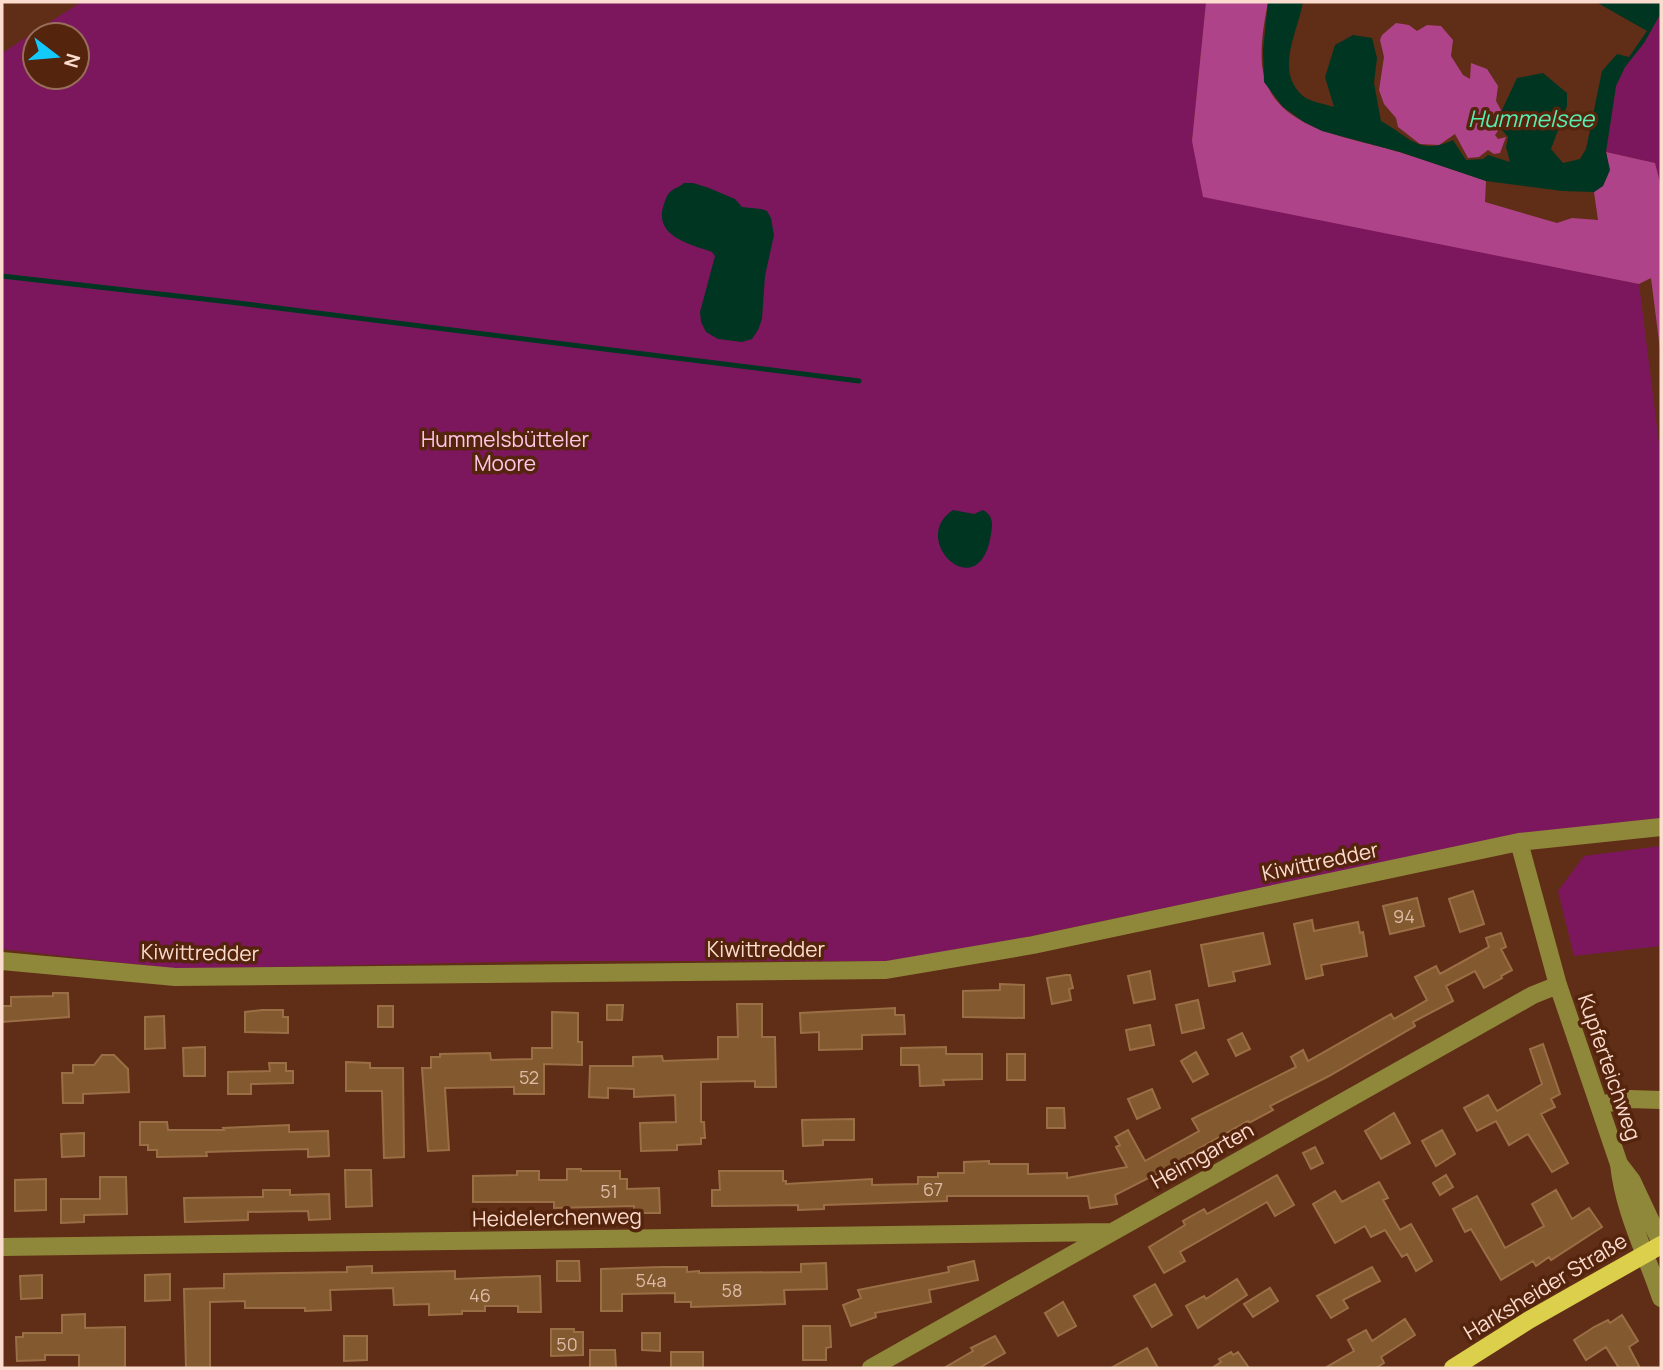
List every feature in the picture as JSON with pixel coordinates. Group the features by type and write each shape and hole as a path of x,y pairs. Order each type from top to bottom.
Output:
{"main road":[{"name":"Harksheider Straße","path":"1453,1368 1529,1320 1661,1244"}],"street":[{"name":"Kiwittredder","path":"2,961 175,977 886,970 1033,945 1519,842 1661,827"},
{"path":"1519,842 1558,985"},
{"name":"Kupferteichweg","path":"1558,985 1619,1164 1621,1188 1661,1298"},
{"name":"Heimgarten","path":"871,1368 1533,995 1558,985"},
{"path":"1599,1105 1629,1099 1661,1100"},
{"name":"Kupferteichweg","path":"1619,1164 1632,1181 1661,1244"},
{"name":"Heidelerchenweg","path":"2,1247 1112,1232"}],"green space":[{"name":"Hummelsbütteler Moore","path":"81,2 1206,2 1192,141 1477,251 1639,284 1661,459 1661,818 1517,834 984,946 887,961 546,961 176,969 2,949 2,53 21,41 21,91 91,91 91,21 52,21"},
{"path":"1661,13 1661,186 1655,163 1606,152 1616,86 1625,67 1644,43"},
{"path":"1661,846 1661,946 1574,956 1558,891 1584,856"}],"shaded area":[{"path":"1206,2 1268,2 1262,45 1263,71 1270,91 1282,107 1299,119 1339,136 1399,152 1486,181 1485,202 1557,223 1572,218 1598,220 1594,192 1608,175 1606,152 1655,163 1661,186 1661,357 1651,278 1639,284 1203,197 1192,141"},
{"path":"1396,23 1409,25 1417,31 1427,25 1441,26 1453,40 1451,56 1463,75 1470,79 1471,63 1487,69 1498,86 1496,101 1501,110 1499,128 1495,135 1498,139 1506,137 1500,153 1494,154 1488,150 1479,157 1468,158 1455,134 1439,145 1420,144 1398,127 1396,118 1384,104 1379,90 1384,57 1380,40"}],"water":[{"name":"Hummelsee","path":"1268,2 1303,2 1289,63 1294,86 1306,98 1334,107 1325,77 1335,45 1353,35 1372,38 1377,58 1374,83 1381,121 1423,145 1431,146 1453,140 1466,160 1483,159 1488,155 1510,162 1506,147 1508,137 1502,130 1502,110 1517,78 1543,73 1567,93 1567,106 1551,149 1563,163 1580,159 1586,149 1602,71 1617,54 1629,57 1647,31 1596,2 1661,2 1661,13 1644,43 1625,67 1616,86 1606,152 1610,170 1603,186 1594,192 1562,191 1486,181 1400,152 1322,131 1304,122 1283,107 1264,82 1263,50"},
{"path":"684,183 709,188 735,199 742,207 767,211 771,218 774,235 765,276 762,319 752,339 742,342 718,339 706,332 701,322 700,312 715,256 712,252 676,238 664,226 662,217 668,195"},
{"path":"953,510 974,514 983,510 990,517 992,530 984,556 974,566 962,567 951,561 942,551 938,537 941,523"}],"building":[{"path":"1473,891 1484,924 1460,932 1449,899"},
{"path":"1417,898 1424,926 1390,934 1383,906"},
{"path":"1312,920 1314,931 1358,922 1360,933 1363,932 1367,956 1321,965 1323,975 1306,979 1294,924"},
{"path":"1263,933 1270,964 1233,972 1235,981 1209,986 1201,945"},
{"path":"1501,933 1506,947 1501,949 1512,970 1501,976 1502,978 1484,988 1475,971 1446,986 1453,1001 1413,1022 1415,1026 1329,1076 1270,1106 1273,1110 1188,1155 1190,1160 1115,1195 1117,1204 1090,1208 1088,1196 947,1196 947,1201 824,1205 824,1209 798,1210 798,1205 712,1206 712,1190 720,1190 719,1171 783,1171 783,1181 786,1181 786,1184 872,1179 872,1185 918,1184 918,1177 938,1177 938,1173 964,1173 964,1162 989,1161 989,1164 1028,1164 1028,1174 1067,1173 1067,1178 1127,1167 1116,1147 1120,1145 1115,1137 1128,1130 1145,1161 1199,1131 1192,1119 1296,1067 1291,1057 1303,1050 1308,1061 1391,1014 1394,1019 1427,1000 1415,977 1436,966 1440,974 1489,947 1486,938"},
{"path":"1150,971 1155,999 1134,1003 1128,976"},
{"path":"1070,975 1073,988 1069,989 1071,1000 1052,1004 1047,978"},
{"path":"1000,984 1024,985 1024,1018 963,1017 963,991 1000,990"},
{"path":"53,993 68,993 69,1017 2,1022 2,1006 11,1006 11,997 53,996"},
{"path":"1198,1000 1204,1028 1182,1033 1176,1005"},
{"path":"737,1004 762,1004 762,1037 775,1037 776,1087 755,1087 755,1081 701,1082 701,1122 704,1122 705,1138 701,1138 701,1144 677,1145 677,1150 641,1151 640,1123 676,1122 675,1095 634,1097 634,1089 608,1088 608,1098 589,1097 590,1066 633,1066 633,1057 662,1056 663,1061 718,1059 718,1037 738,1037"},
{"path":"607,1005 623,1005 622,1020 607,1020"},
{"path":"378,1006 393,1006 393,1027 378,1027"},
{"path":"895,1008 895,1015 904,1015 905,1034 862,1035 862,1049 819,1050 819,1032 801,1033 800,1013"},
{"path":"283,1010 283,1017 288,1017 288,1033 245,1032 245,1012"},
{"path":"552,1012 578,1013 578,1042 582,1042 582,1065 544,1064 544,1094 514,1094 514,1087 445,1088 449,1150 428,1151 422,1068 431,1068 431,1057 440,1057 440,1054 490,1053 491,1060 532,1059 532,1048 552,1048"},
{"path":"164,1016 165,1048 145,1049 145,1017"},
{"path":"1150,1025 1154,1045 1130,1050 1126,1030"},
{"path":"1242,1033 1250,1049 1236,1056 1228,1040"},
{"path":"1543,1044 1560,1094 1551,1099 1555,1107 1541,1114 1568,1163 1552,1172 1528,1134 1509,1145 1496,1121 1477,1131 1464,1108 1488,1095 1497,1111 1542,1084 1530,1049"},
{"path":"205,1047 205,1076 184,1076 183,1048"},
{"path":"946,1047 946,1054 982,1054 982,1079 943,1080 944,1085 920,1086 919,1065 901,1065 901,1048"},
{"path":"1196,1052 1208,1074 1193,1082 1181,1061"},
{"path":"1007,1054 1025,1054 1025,1080 1007,1080"},
{"path":"102,1055 114,1055 128,1069 129,1092 83,1094 83,1103 63,1103 62,1073 73,1073 73,1065 94,1065"},
{"path":"346,1062 370,1063 370,1068 403,1068 404,1157 384,1158 382,1091 346,1091"},
{"path":"269,1063 286,1063 286,1071 293,1071 293,1083 251,1084 251,1094 228,1094 228,1072 270,1071"},
{"path":"1152,1089 1160,1108 1137,1119 1128,1099"},
{"path":"1047,1108 1064,1108 1065,1128 1047,1128"},
{"path":"1394,1113 1410,1143 1381,1159 1365,1131"},
{"path":"854,1119 854,1140 823,1140 823,1145 803,1146 802,1120"},
{"path":"140,1122 167,1122 168,1130 224,1130 223,1128 289,1125 289,1132 328,1131 329,1156 308,1157 308,1149 206,1152 207,1156 157,1157 157,1150 148,1150 148,1145 140,1145"},
{"path":"1442,1130 1455,1154 1436,1166 1422,1141"},
{"path":"84,1133 84,1156 62,1157 61,1134"},
{"path":"1315,1147 1323,1163 1311,1169 1303,1153"},
{"path":"567,1169 620,1171 620,1179 627,1179 627,1189 659,1188 660,1213 634,1213 634,1206 554,1208 554,1202 473,1202 473,1176 517,1175 517,1171 539,1171 539,1180 567,1180"},
{"path":"345,1170 371,1170 372,1206 346,1207"},
{"path":"1277,1175 1294,1205 1275,1216 1267,1202 1180,1252 1185,1261 1164,1273 1149,1247 1185,1225 1183,1221 1204,1209 1207,1214"},
{"path":"1446,1175 1453,1187 1440,1195 1433,1183"},
{"path":"100,1177 126,1177 127,1214 84,1215 84,1222 61,1223 61,1199 100,1199"},
{"path":"46,1179 46,1210 15,1211 15,1180"},
{"path":"1379,1182 1388,1198 1383,1200 1400,1230 1411,1224 1432,1261 1416,1271 1407,1254 1402,1257 1385,1230 1371,1237 1365,1226 1335,1243 1313,1204 1335,1191 1342,1202"},
{"path":"263,1190 290,1190 290,1195 329,1194 330,1219 309,1220 308,1211 248,1212 248,1220 185,1222 184,1198 263,1197"},
{"path":"1556,1190 1572,1219 1589,1208 1602,1227 1551,1260 1549,1257 1536,1266 1533,1261 1501,1280 1471,1229 1465,1232 1453,1209 1477,1196 1505,1248 1544,1226 1532,1204"},
{"path":"557,1261 579,1261 580,1281 557,1281"},
{"path":"974,1261 978,1280 929,1290 931,1302 875,1313 876,1317 851,1326 843,1305 861,1298 858,1290 949,1272 948,1267"},
{"path":"826,1263 827,1289 784,1290 785,1304 691,1307 691,1302 675,1302 675,1293 622,1294 622,1311 601,1311 601,1269 687,1267 687,1272 699,1273 801,1272 801,1264"},
{"path":"372,1266 372,1273 455,1271 455,1279 540,1276 541,1312 518,1312 518,1306 485,1306 485,1311 429,1315 429,1304 394,1305 393,1288 330,1290 331,1310 245,1308 245,1301 210,1302 210,1368 186,1368 184,1289 224,1288 224,1274 347,1272 347,1267"},
{"path":"1372,1267 1380,1281 1343,1300 1348,1308 1331,1318 1317,1296"},
{"path":"170,1274 170,1300 145,1301 145,1275"},
{"path":"42,1275 42,1298 21,1299 20,1276"},
{"path":"1237,1279 1247,1295 1198,1328 1186,1306 1204,1296 1206,1299"},
{"path":"1155,1284 1172,1315 1152,1327 1134,1296"},
{"path":"1270,1288 1278,1301 1253,1317 1244,1304"},
{"path":"1063,1302 1076,1326 1058,1336 1045,1313"},
{"path":"85,1314 85,1328 125,1327 125,1368 79,1368 79,1355 45,1355 45,1360 17,1361 16,1337 23,1337 23,1333 62,1333 62,1315"},
{"path":"1622,1315 1638,1341 1629,1347 1640,1368 1619,1368 1606,1347 1586,1360 1574,1340 1594,1327 1608,1320 1610,1323"},
{"path":"1405,1319 1415,1335 1381,1357 1384,1363 1376,1368 1325,1368 1354,1351 1348,1340 1366,1330 1372,1341"},
{"path":"803,1326 830,1326 831,1347 826,1348 826,1360 803,1360"},
{"path":"551,1329 574,1329 574,1332 583,1332 583,1355 551,1356"},
{"path":"642,1333 660,1333 660,1351 642,1350"},
{"path":"344,1336 367,1336 367,1360 344,1361"},
{"path":"995,1336 1005,1353 979,1368 944,1368 973,1351 971,1348"},
{"path":"1147,1348 1158,1368 1111,1368"},
{"path":"590,1350 615,1350 616,1368 590,1368"},
{"path":"671,1352 703,1352 703,1368 671,1368"},
{"path":"1231,1352 1233,1355 1238,1352 1249,1368 1212,1368 1221,1362 1219,1359"}],"waterway":[{"path":"2,276 859,381"}]}
